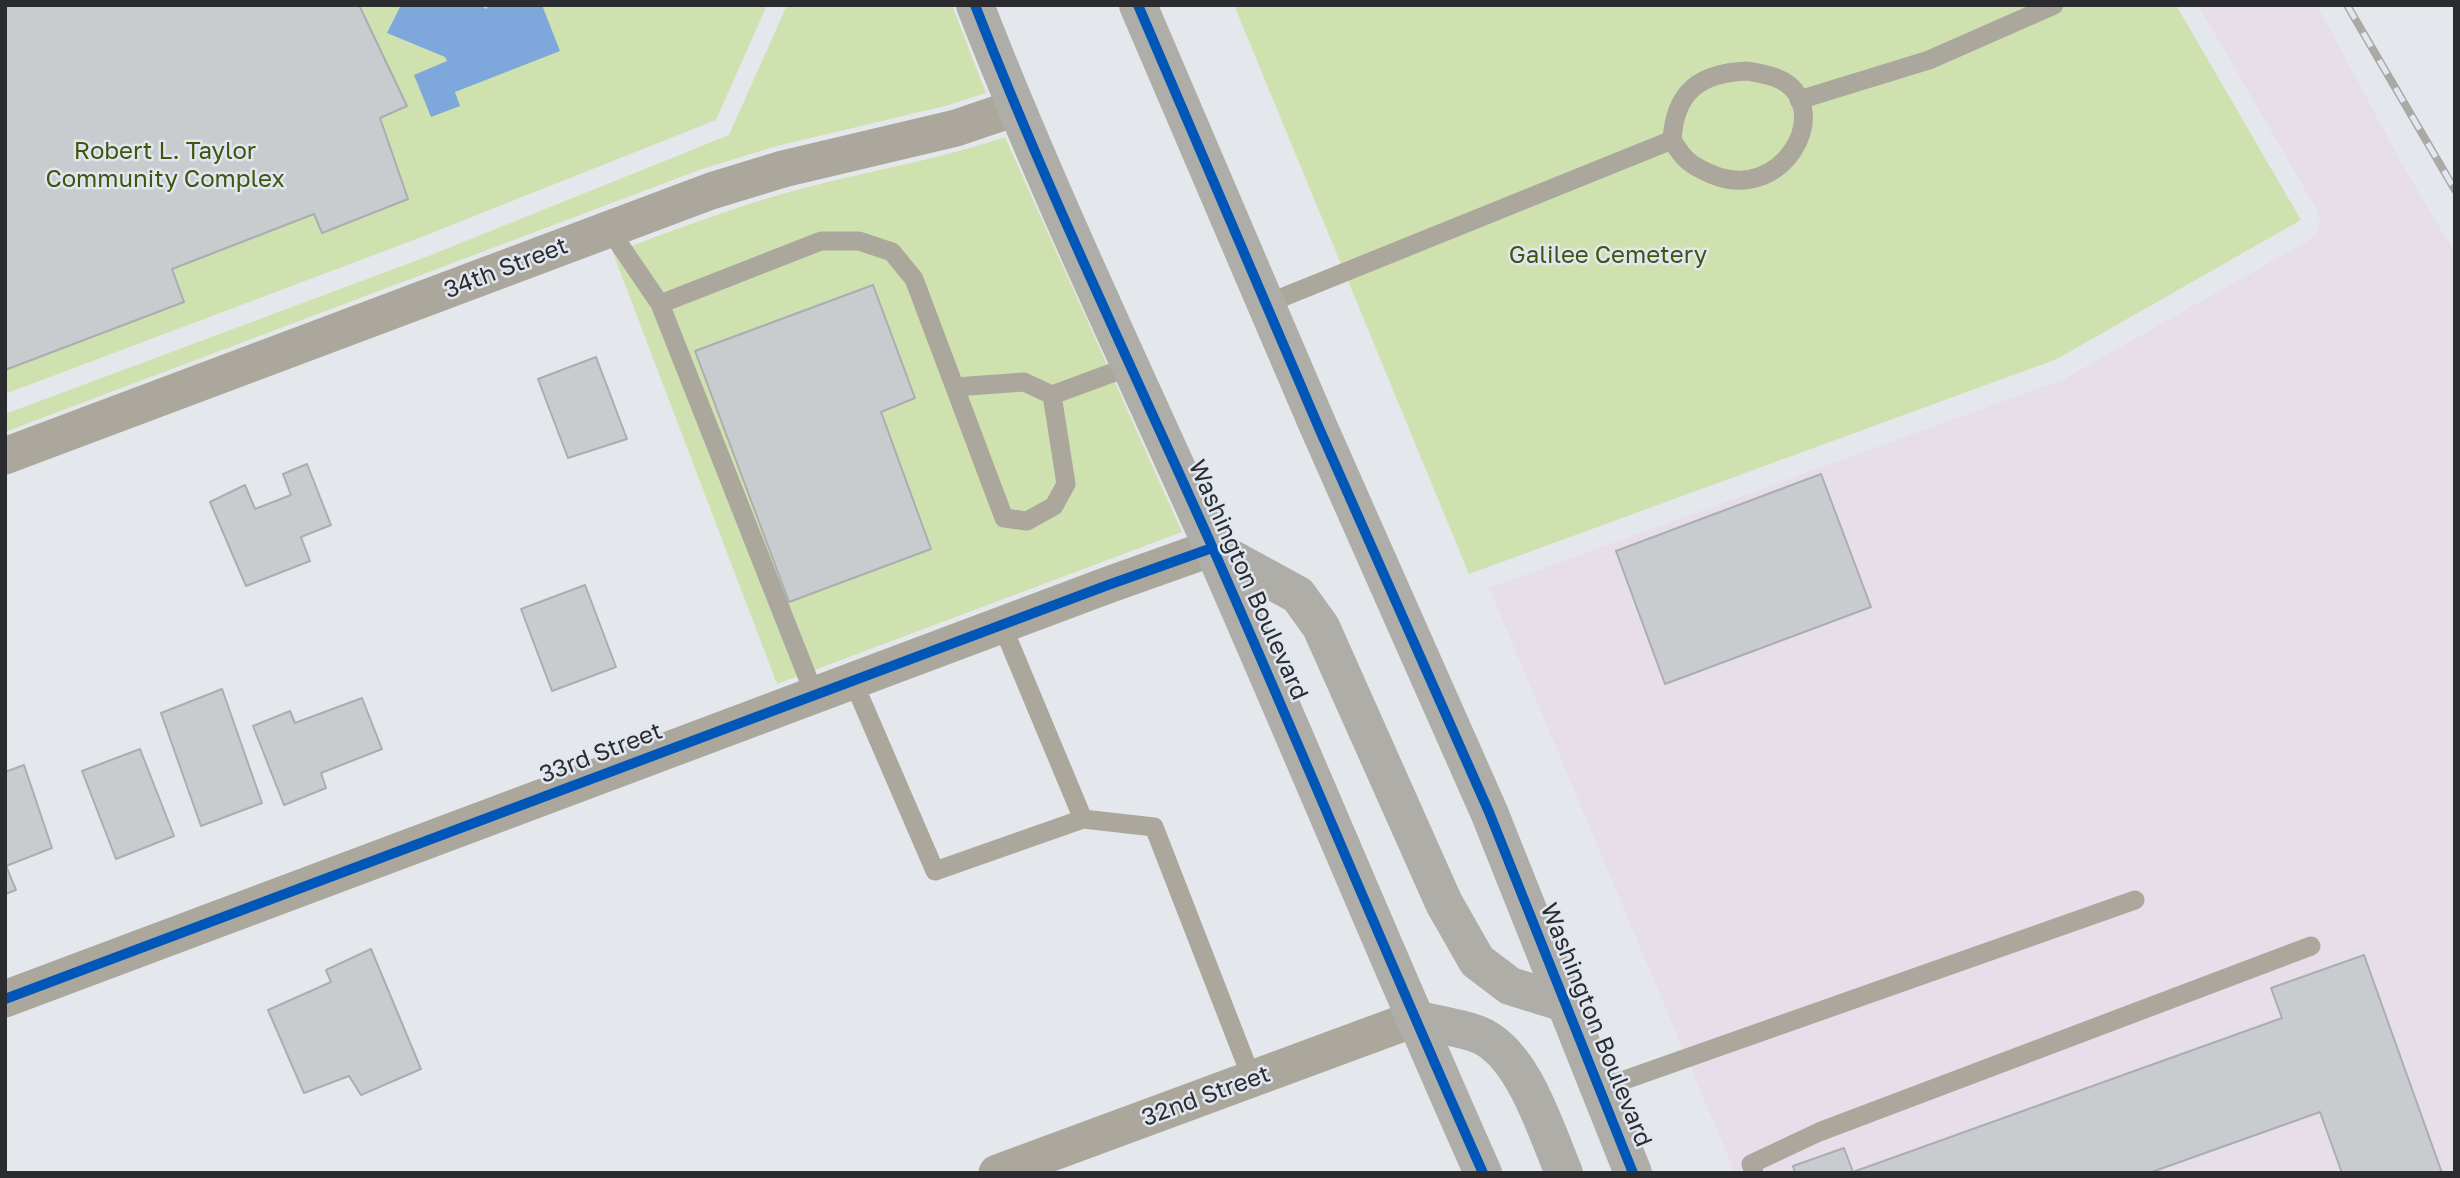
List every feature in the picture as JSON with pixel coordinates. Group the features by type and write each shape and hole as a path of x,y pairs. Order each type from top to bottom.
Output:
{"main road":[{"name":"Washington Boulevard","path":"975,5 1015,108 1212,548 1483,1173"},
{"name":"Washington Boulevard","path":"1138,5 1489,812 1633,1173"},
{"path":"1212,548 1298,595 1321,627 1444,904 1477,961 1510,986 1565,1003"},
{"path":"1414,1019 1479,1034 1508,1055 1530,1094 1564,1173"}],"street":[{"name":"34th Street","path":"5,456 711,191 783,169 956,128 1015,108"},
{"name":"33rd Street","path":"5,999 1212,548"},
{"name":"32nd Street","path":"997,1173 1414,1019"}],"lane":[{"path":"1799,100 1929,60 2054,5"},
{"path":"1747,71 1783,81 1793,90 1803,111 1802,129 1793,151 1779,168 1757,180 1741,182 1718,177 1691,166 1672,140 1676,111 1683,99 1692,88 1707,78 1725,72 1747,71"},
{"path":"1266,304 1672,140"},
{"path":"609,229 660,304 815,696"},
{"path":"660,304 821,241 859,241 892,252 914,279 1004,518 1027,521 1054,506 1066,484 1052,395"},
{"path":"955,387 1024,382 1052,395 1131,366"},
{"path":"1002,625 1083,819"},
{"path":"853,681 936,871 1083,819 1154,827 1252,1079"},
{"path":"1599,1090 2136,900"},
{"path":"1755,1173 1751,1164 1819,1132 2311,946"}],"shaded area":[{"path":"2198,5 2317,5 2401,162 2455,253 2455,1173 1735,1173 1489,588 2064,379 2311,239 2320,223 2317,210"}],"green space":[{"name":"Robert L. Taylor Community Complex","path":"5,5 767,5 716,120 419,238 5,394"},
{"path":"787,5 952,5 986,93 949,105 777,146 702,169 5,432 5,414 426,257 729,135"},
{"name":"Galilee Cemetery","path":"1234,5 2176,5 2301,220 2057,359 1469,574"},
{"path":"1005,137 1182,532 777,684 613,253 767,199"}],"water":[{"path":"401,5 480,5 486,9 490,5 542,5 560,51 455,92 460,106 431,117 414,75 447,61 445,57 387,33"}],"building":[{"name":"Robert L. Taylor Community Complex","path":"5,5 359,5 407,106 380,118 408,199 322,233 314,214 172,269 184,302 5,370"},
{"path":"873,285 915,398 881,412 931,549 789,602 695,351"},
{"path":"596,357 627,439 568,458 538,379"},
{"path":"307,464 331,525 301,537 310,561 246,586 210,502 245,485 255,509 291,495 283,474"},
{"path":"1821,474 1871,607 1665,684 1616,551"},
{"path":"585,585 616,667 552,691 521,609"},
{"path":"222,689 262,803 201,826 161,713"},
{"path":"362,698 382,749 321,773 326,788 284,805 253,726 290,711 295,723"},
{"path":"140,749 174,836 116,859 82,771"},
{"path":"24,765 52,848 6,866 16,890 5,894 5,772"},
{"path":"371,949 421,1069 361,1095 349,1076 304,1093 268,1010 331,982 326,970"},
{"path":"2364,955 2442,1173 2342,1173 2320,1112 2149,1173 1795,1173 1793,1166 1844,1148 1853,1172 2282,1018 2271,988"}],"railway":[{"path":"2347,5 2455,190"}],"cycle path":[{"path":"975,5 1060,209 1211,544 1483,1173"},
{"path":"1138,5 1319,428 1489,812 1633,1173"},
{"path":"5,999 1212,548"}]}
